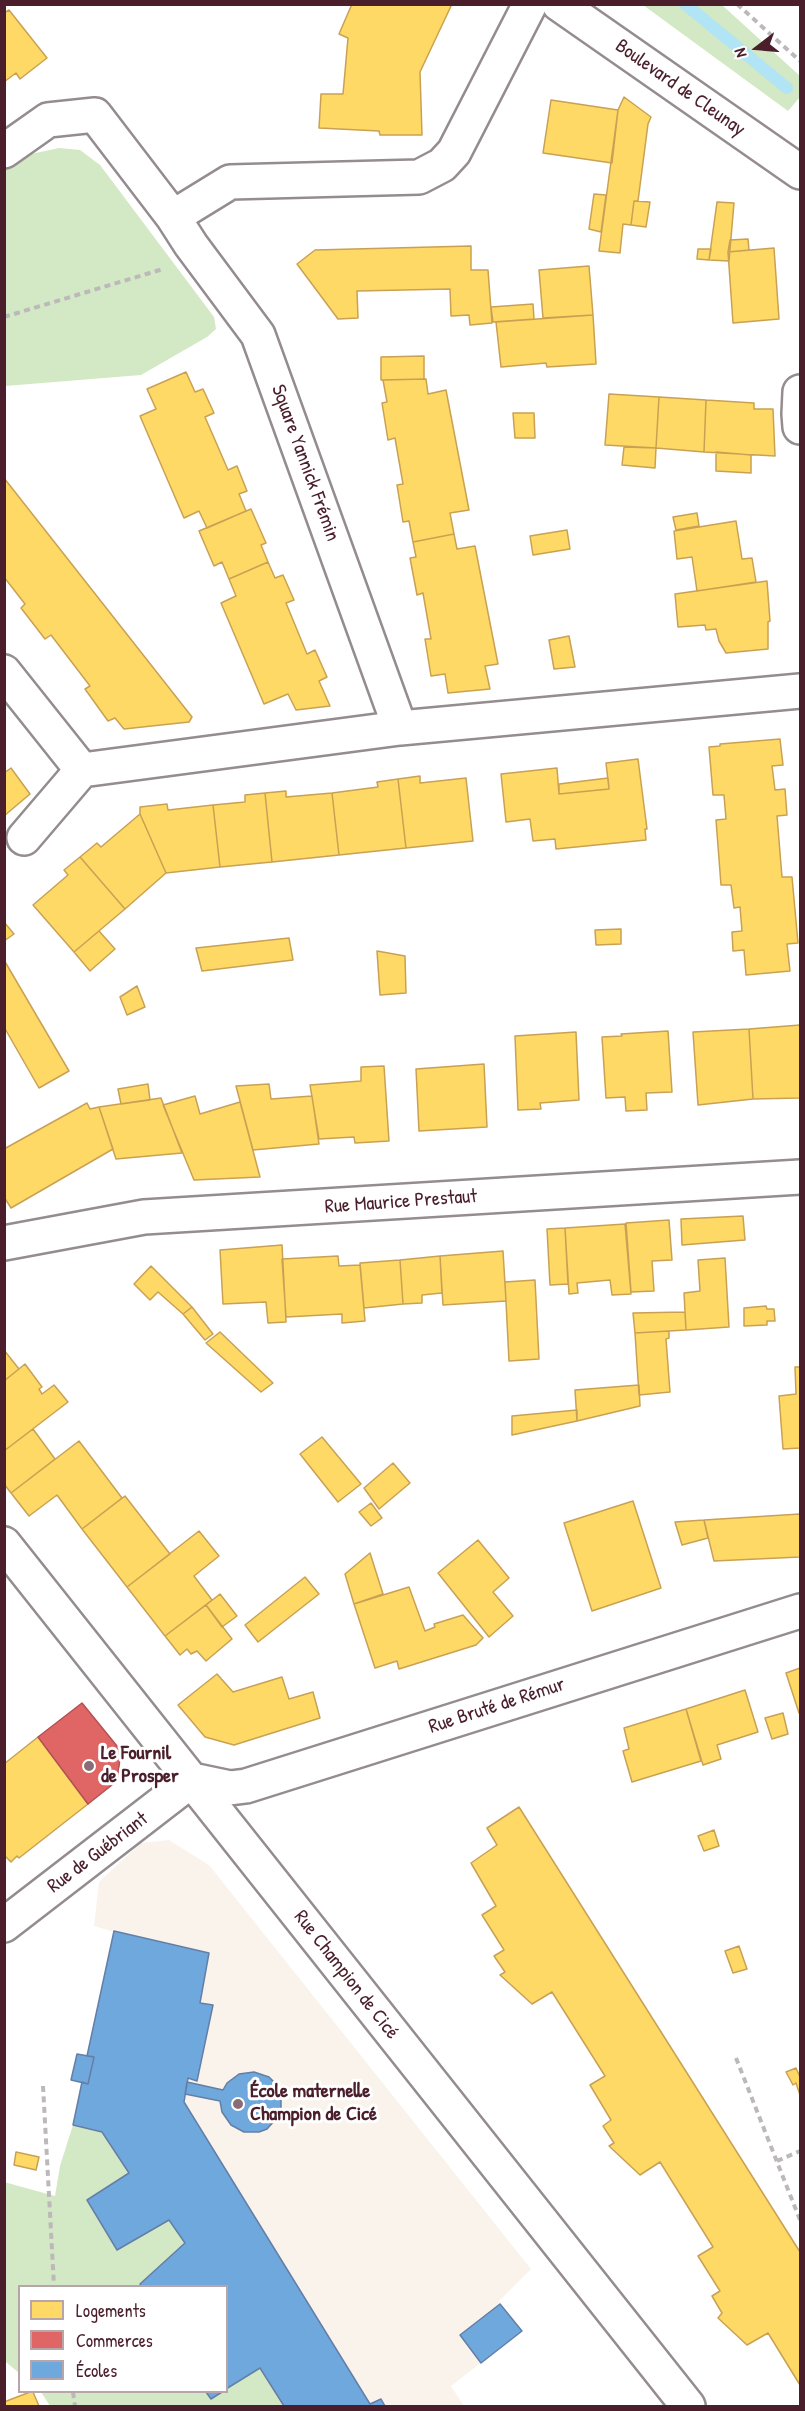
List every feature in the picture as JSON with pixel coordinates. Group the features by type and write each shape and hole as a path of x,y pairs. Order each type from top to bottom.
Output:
{"street":[{"path":"173,217 230,182 419,177 442,165 454,152 530,4"},
{"name":"Boulevard de Cleunay","path":"560,4 801,172"},
{"name":"Square Yannick Frémin","path":"4,151 48,120 95,115 173,217 258,335 400,728"},
{"path":"801,392 799,414 801,427"},
{"path":"4,672 82,770"},
{"path":"24,838 82,770 400,728 801,692"},
{"name":"Rue Maurice Prestaut","path":"4,1243 144,1217 801,1177"},
{"name":"Rue Champion de Cicé","path":"4,1544 688,2406"},
{"name":"Rue Bruté de Rémur","path":"192,1780 230,1788 246,1786 801,1611"},
{"name":"Rue de Guébriant","path":"4,1925 192,1780"}],"path":[{"path":"740,6 801,61"},
{"path":"4,317 161,270 191,245"},
{"path":"736,2058 801,2220"},
{"path":"43,2086 54,2285"},
{"path":"777,2161 801,2151"}],"shaded area":[{"name":"École maternelle Champion de Cicé","path":"169,1840 209,1865 531,2269 499,2301 522,2331 451,2386 464,2406 284,2406 260,2368 228,2388 228,2285 140,2285 169,2220 117,2250 87,2200 129,2172 102,2132 73,2125 82,2083 71,2080 77,2054 87,2056 114,1932 94,1926 99,1882 141,1843"}],"green space":[{"path":"643,5 722,5 800,76 800,97 788,111"},
{"path":"59,148 80,150 100,165 214,317 216,329 207,337 141,375 5,386 5,168 22,156"},
{"path":"73,2125 102,2132 129,2173 87,2200 117,2250 169,2220 185,2243 140,2285 18,2285 18,2372 6,2362 5,2355 4,2182 55,2196 60,2166"},
{"path":"260,2368 284,2406 50,2406 42,2393 207,2393 211,2399 220,2393 228,2393 228,2388"}],"building: Logements":[{"path":"352,4 452,4 420,72 422,135 380,135 379,131 319,128 321,94 343,94 348,38 339,34"},
{"path":"9,10 47,58 20,79 16,73 4,82 4,13"},
{"path":"624,97 651,117 648,124 638,201 634,201 631,225 623,224 620,253 599,251 618,110"},
{"path":"551,100 618,110 612,163 543,153"},
{"path":"594,194 606,195 601,232 589,229"},
{"path":"634,201 650,202 646,227 631,225"},
{"path":"717,202 734,203 729,261 709,260"},
{"path":"748,239 749,250 728,252 730,240"},
{"path":"471,246 471,270 488,270 492,323 470,325 469,315 451,316 450,289 357,291 358,318 338,319 297,264 315,250"},
{"path":"774,248 779,319 733,323 728,252"},
{"path":"698,249 711,249 709,260 697,259"},
{"path":"589,266 593,315 543,318 539,270"},
{"path":"533,304 534,319 493,322 491,307"},
{"path":"593,315 596,364 547,367 546,363 501,367 496,322"},
{"path":"424,356 424,379 381,380 381,357"},
{"path":"186,372 195,392 203,389 214,413 205,417 228,470 237,466 247,491 239,494 246,511 207,528 199,511 184,518 140,416 156,409 147,389"},
{"path":"426,379 428,394 446,390 469,510 450,513 454,534 413,542 409,521 403,522 397,485 403,484 395,438 388,440 382,403 387,402 383,380"},
{"path":"609,394 659,397 656,448 605,445"},
{"path":"659,397 706,400 704,452 656,448"},
{"path":"706,400 754,403 754,409 773,409 775,456 704,452"},
{"path":"513,413 534,413 535,438 515,438"},
{"path":"624,447 656,448 655,468 622,465"},
{"path":"716,452 751,455 751,473 716,471"},
{"path":"4,478 192,717 189,722 124,729 115,718 108,721 85,689 90,686 51,635 45,639 21,608 25,604 4,577"},
{"path":"251,509 266,543 261,545 268,562 229,579 222,562 214,566 199,531"},
{"path":"697,513 699,526 676,530 673,517"},
{"path":"736,521 742,559 752,558 756,582 697,591 692,557 677,559 674,531"},
{"path":"567,530 570,549 533,555 530,536"},
{"path":"454,534 457,549 475,546 498,664 485,666 490,689 448,693 445,674 431,676 425,639 431,639 423,593 417,595 410,558 416,557 413,542"},
{"path":"268,562 275,578 283,575 294,600 286,603 307,654 315,650 327,677 319,681 330,706 296,710 288,694 264,704 221,603 236,596 229,579"},
{"path":"767,581 770,621 768,622 768,649 726,653 719,641 716,629 706,630 705,625 678,627 675,594"},
{"path":"569,636 575,667 554,669 549,640"},
{"path":"780,739 783,765 772,766 775,790 785,789 787,815 777,816 782,877 792,877 798,943 787,944 790,971 746,975 744,950 733,951 732,932 742,931 740,907 734,908 731,885 721,885 716,820 726,819 724,795 713,795 709,747"},
{"path":"638,759 647,829 645,829 646,840 556,849 555,839 533,841 530,819 506,822 501,774 557,768 559,794 609,789 606,763"},
{"path":"11,768 30,794 4,816 4,773"},
{"path":"420,776 420,783 466,778 473,841 406,848 398,779"},
{"path":"608,778 609,789 559,794 559,784"},
{"path":"398,779 406,848 339,855 332,793 378,787 377,782"},
{"path":"286,791 286,797 332,793 339,855 272,862 265,793"},
{"path":"265,793 272,862 220,867 213,805 245,802 245,795"},
{"path":"167,804 168,810 213,805 220,867 166,873 140,814 140,807"},
{"path":"140,814 166,873 125,909 80,857 97,843 101,847"},
{"path":"80,857 125,909 74,952 33,905 68,875 64,870"},
{"path":"4,922 14,934 4,941"},
{"path":"621,929 621,944 596,945 595,930"},
{"path":"99,931 115,949 90,971 74,952"},
{"path":"289,938 293,960 202,971 196,948"},
{"path":"377,951 405,956 406,993 380,995"},
{"path":"4,960 69,1071 39,1088 4,1027"},
{"path":"137,986 145,1007 127,1015 120,997"},
{"path":"800,1025 800,1098 753,1099 749,1029"},
{"path":"749,1029 753,1099 698,1105 693,1032"},
{"path":"668,1031 672,1092 646,1093 647,1110 626,1111 625,1097 606,1098 602,1037"},
{"path":"576,1032 579,1100 540,1103 541,1109 518,1110 515,1036"},
{"path":"484,1064 487,1127 419,1131 416,1069"},
{"path":"384,1066 389,1141 355,1143 354,1137 319,1139 310,1085 361,1081 361,1067"},
{"path":"148,1084 150,1100 121,1104 118,1089"},
{"path":"269,1084 271,1099 312,1096 319,1144 253,1150 236,1086"},
{"path":"195,1096 200,1114 240,1102 260,1177 194,1180 163,1105"},
{"path":"161,1098 182,1153 116,1159 99,1107"},
{"path":"87,1103 90,1109 99,1107 113,1149 11,1208 4,1197 4,1149"},
{"path":"743,1216 745,1240 682,1245 681,1219"},
{"path":"669,1220 672,1260 652,1261 654,1291 631,1292 626,1223"},
{"path":"625,1224 631,1294 612,1295 610,1280 577,1283 578,1293 569,1294 565,1228"},
{"path":"565,1228 568,1284 550,1285 547,1229"},
{"path":"282,1245 286,1322 268,1323 266,1302 223,1304 220,1250"},
{"path":"503,1251 506,1301 443,1305 440,1256"},
{"path":"338,1256 339,1266 360,1265 365,1321 342,1323 342,1314 286,1317 282,1259"},
{"path":"440,1256 442,1293 422,1295 422,1303 403,1304 400,1260"},
{"path":"725,1258 729,1327 686,1330 684,1293 700,1291 698,1260"},
{"path":"400,1260 403,1304 364,1308 360,1263"},
{"path":"151,1266 192,1307 183,1314 158,1292 150,1300 134,1284"},
{"path":"535,1280 539,1359 509,1361 505,1282"},
{"path":"766,1306 767,1309 774,1309 775,1321 767,1321 767,1325 744,1326 744,1308"},
{"path":"192,1307 213,1334 205,1340 183,1314"},
{"path":"685,1312 686,1330 635,1333 633,1313"},
{"path":"669,1331 669,1338 666,1339 670,1392 639,1395 635,1333"},
{"path":"220,1332 273,1383 261,1392 206,1343"},
{"path":"4,1350 19,1369 4,1381"},
{"path":"25,1364 42,1387 39,1389 42,1394 54,1385 68,1402 4,1451 4,1381"},
{"path":"795,1367 800,1367 800,1448 783,1449 779,1396 796,1394"},
{"path":"639,1385 640,1406 577,1421 575,1390"},
{"path":"577,1410 577,1421 512,1435 512,1416"},
{"path":"33,1429 55,1459 11,1493 4,1484 4,1451"},
{"path":"322,1437 361,1484 338,1502 300,1454"},
{"path":"79,1441 122,1498 82,1529 57,1495 29,1516 11,1493"},
{"path":"393,1463 410,1483 379,1509 364,1488"},
{"path":"125,1496 170,1554 127,1587 82,1529"},
{"path":"633,1501 661,1588 592,1611 564,1523"},
{"path":"371,1503 382,1518 371,1526 359,1512"},
{"path":"800,1514 800,1557 714,1561 704,1520"},
{"path":"704,1520 708,1538 682,1545 675,1522"},
{"path":"199,1531 219,1556 194,1576 212,1600 165,1636 127,1587"},
{"path":"478,1540 509,1578 493,1592 513,1616 489,1637 438,1573"},
{"path":"370,1553 383,1594 354,1604 345,1574"},
{"path":"305,1577 319,1594 258,1642 245,1625"},
{"path":"409,1587 425,1631 435,1627 434,1624 463,1615 483,1638 476,1645 399,1669 397,1661 375,1668 354,1604"},
{"path":"220,1594 237,1616 222,1627 206,1605"},
{"path":"206,1605 232,1639 206,1661 197,1651 191,1654 187,1649 180,1655 165,1636"},
{"path":"800,1668 800,1713 799,1713 786,1673"},
{"path":"217,1674 233,1692 282,1677 289,1699 313,1692 320,1718 234,1745 205,1737 178,1705"},
{"path":"745,1690 758,1732 717,1745 721,1759 703,1765 686,1709"},
{"path":"686,1709 701,1761 632,1782 623,1751 629,1749 624,1728"},
{"path":"783,1713 788,1734 772,1739 765,1718"},
{"path":"38,1737 88,1804 11,1862 4,1855 4,1764"},
{"path":"519,1807 800,2252 800,2385 768,2333 747,2345 718,2318 722,2313 712,2296 720,2291 698,2256 713,2247 660,2162 640,2175 609,2146 614,2143 603,2126 611,2120 590,2085 605,2076 552,1992 532,2004 500,1975 505,1972 494,1956 504,1950 482,1915 496,1906 471,1863 497,1845 487,1828"},
{"path":"714,1830 719,1846 704,1851 698,1836"},
{"path":"739,1946 747,1969 733,1973 725,1951"},
{"path":"796,2068 800,2077 800,2095 796,2083 793,2085 786,2072"},
{"path":"16,2152 39,2157 36,2170 14,2165"},
{"path":"33,2393 39,2406 4,2406 4,2402"}],"building: Commerces":[{"name":"Le Fournil de Prosper","path":"82,1703 121,1751 117,1781 88,1804 38,1737"}],"building: Écoles":[{"path":"114,1931 209,1953 200,2003 213,2005 197,2081 188,2078 184,2102 370,2404 381,2399 385,2406 284,2406 260,2368 228,2388 228,2285 140,2285 185,2243 169,2220 117,2250 87,2200 129,2173 102,2132 73,2125 82,2082 88,2084 94,2057 87,2056"},
{"path":"77,2054 94,2057 88,2084 71,2080"},
{"path":"254,2072 269,2077 275,2083 281,2096 281,2111 277,2118 267,2129 259,2132 244,2132 231,2125 222,2112 220,2101 185,2094 187,2082 223,2090 227,2083 239,2074"},
{"path":"500,2304 522,2331 481,2363 460,2335"},
{"path":"207,2393 220,2393 211,2399"}],"waterway":[{"path":"685,4 787,88"}],"place":[{"name":"Le Fournil de Prosper","path":"89,1766"},
{"name":"École maternelle Champion de Cicé","path":"238,2104"}]}
